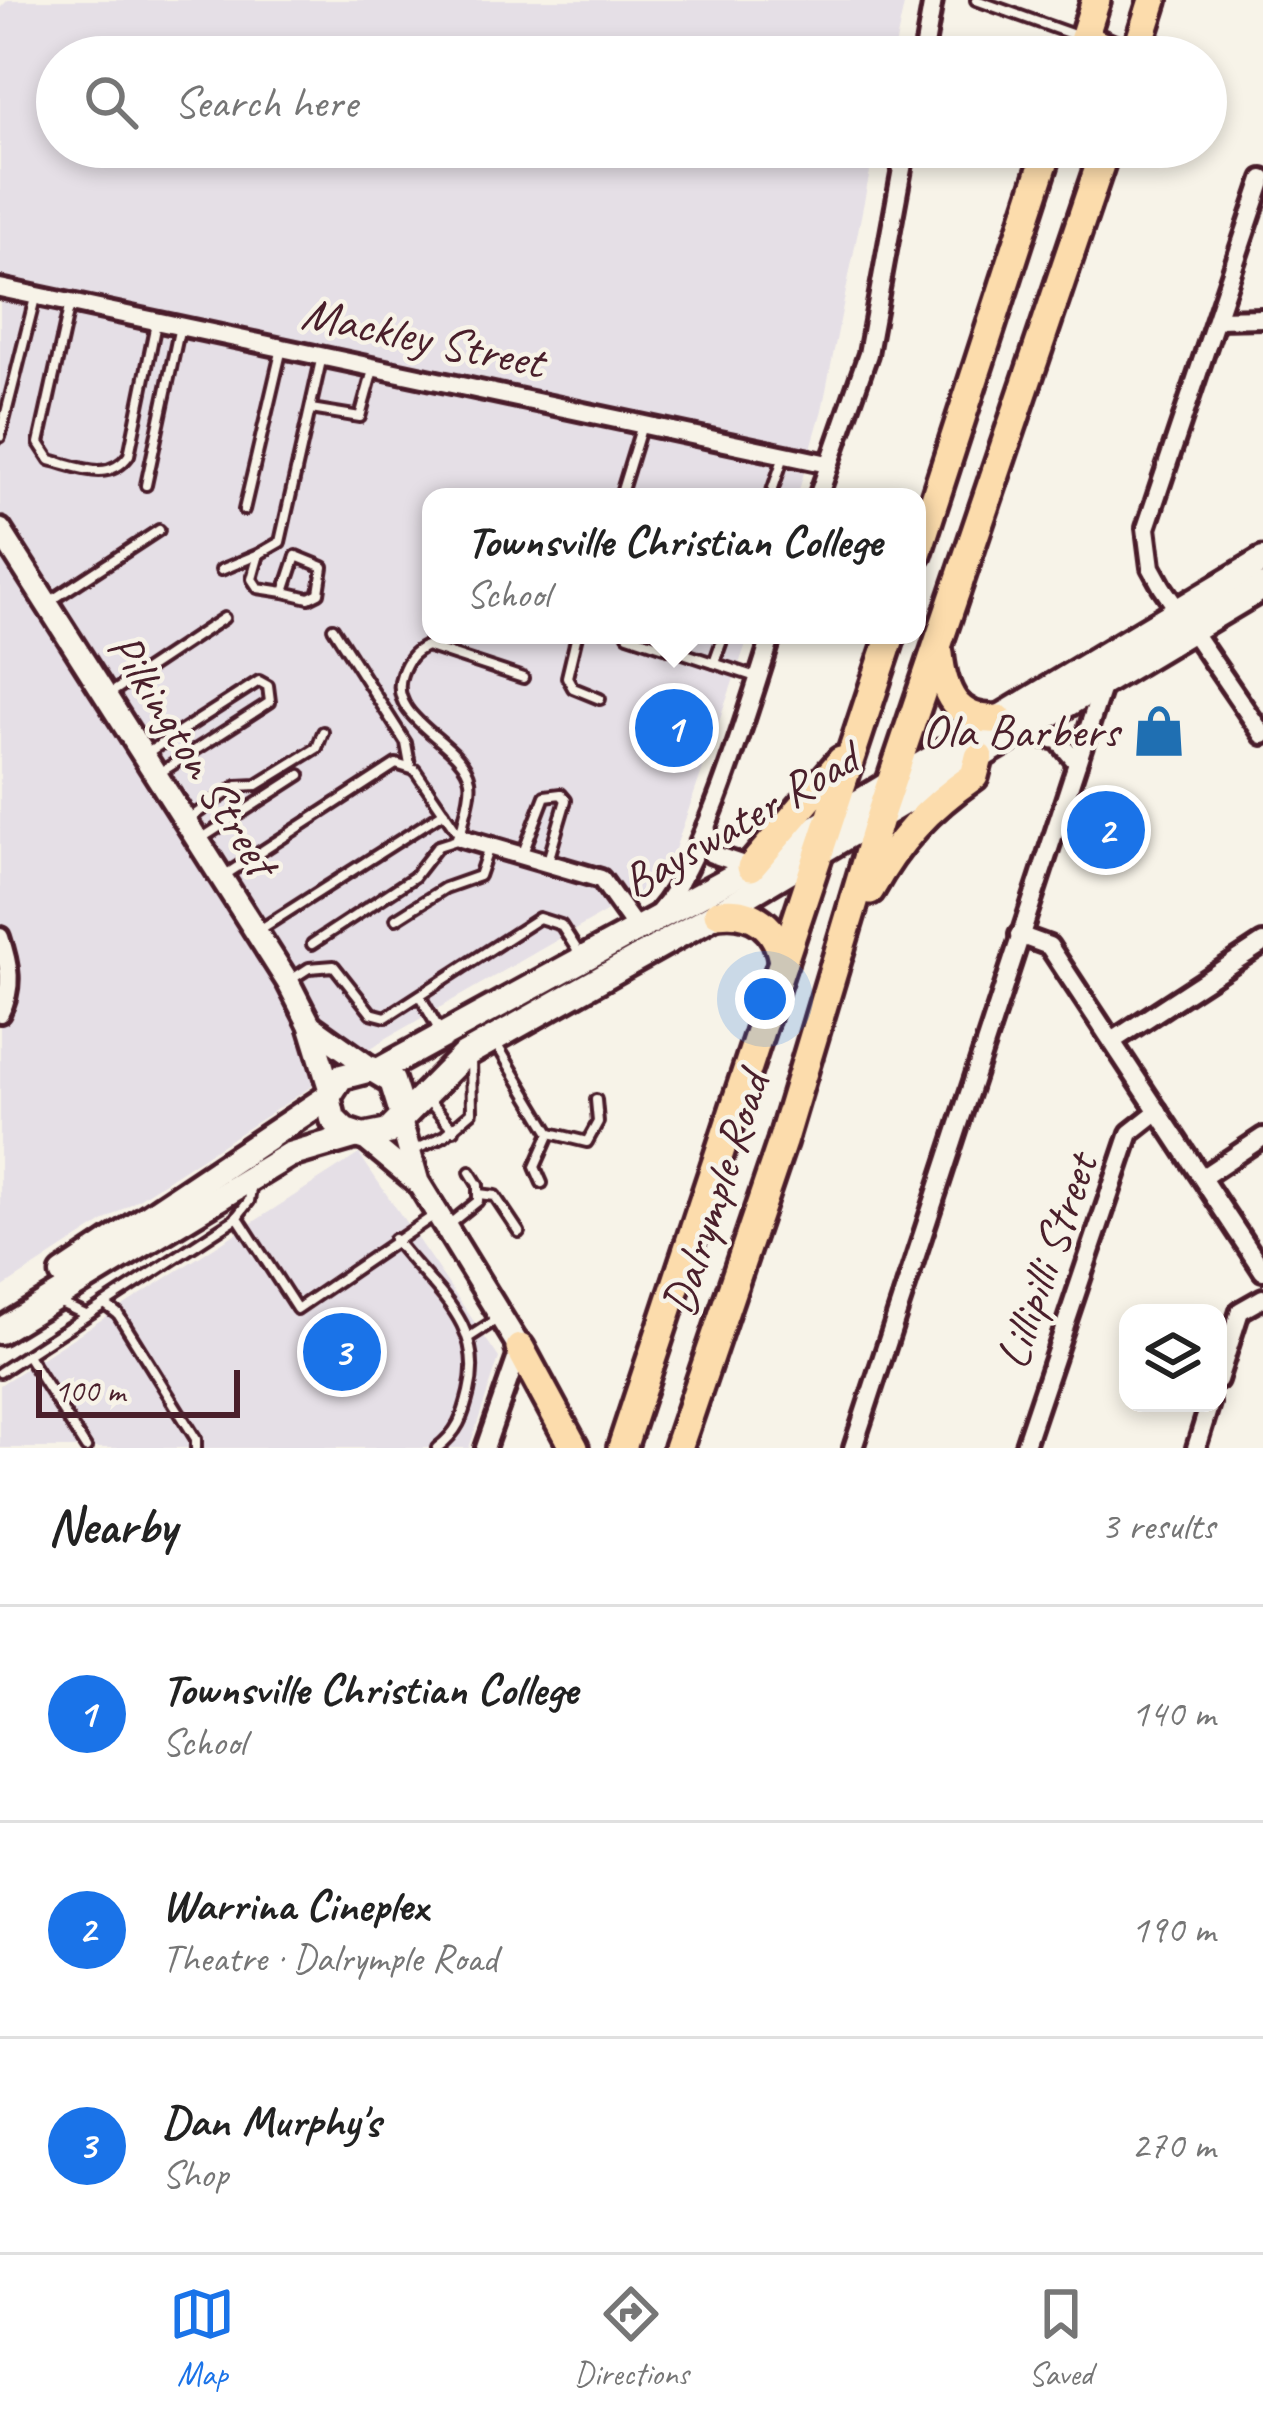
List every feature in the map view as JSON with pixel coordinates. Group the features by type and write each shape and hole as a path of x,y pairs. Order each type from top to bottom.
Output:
{"main road":[{"path":"1085,36 1096,0"},
{"path":"1138,36 1153,0"},
{"path":"926,526 1042,168"},
{"name":"Dalrymple Road","path":"626,1436 820,853 891,781 1099,168"},
{"name":"Bayswater Road","path":"891,781 1102,687 1263,560"},
{"name":"Bayswater Road","path":"375,1070 855,813 979,757 1011,726 1187,621 1263,587"},
{"name":"Dalrymple Road","path":"678,1448 846,934 858,736 888,644"},
{"path":"938,650 942,684 954,705 975,717 1011,726"},
{"path":"751,867 814,797 858,736"},
{"path":"846,934 903,837 937,801 974,776 979,757"},
{"name":"Bayswater Road","path":"401,1116 422,1092 482,1045 820,853 855,813"},
{"path":"718,913 736,911 760,920 776,938 783,962"},
{"path":"0,1314 266,1143 329,1094 348,1072 375,1070 397,1089 401,1116 388,1132 306,1148 253,1175 0,1331"},
{"path":"329,1094 333,1119 358,1137"},
{"path":"520,1348 572,1442 598,1445 626,1436"}],"street":[{"path":"927,36 933,0"},
{"path":"821,488 868,354 902,168"},
{"path":"1263,179 1147,515 1151,568 1263,735"},
{"name":"Mackley Street","path":"0,288 829,464"},
{"path":"1217,319 1263,318"},
{"name":"Pilkington Street","path":"0,530 288,982 310,1025 329,1094"},
{"path":"461,838 601,879 646,922 676,891 769,644"},
{"path":"853,1448 1102,687"},
{"path":"1011,726 1058,740 1077,763"},
{"path":"706,819 705,840 712,854 751,867"},
{"path":"1019,935 1049,946 1263,1271"},
{"path":"0,937 9,964 9,997 0,1013"},
{"path":"1114,1040 1263,943"},
{"name":"Pilkington Street","path":"310,1025 375,1070"},
{"name":"Lillipilli Street","path":"1024,1448 1130,1133 1158,1111"},
{"path":"401,1116 418,1182 520,1348 485,1448"},
{"path":"358,1137 418,1182"},
{"path":"1203,1177 1263,1137"},
{"path":"1227,1352 1240,1311 1263,1298"},
{"path":"1196,1448 1207,1412"}],"lane":[{"path":"976,0 1055,36"},
{"path":"0,437 37,294"},
{"path":"70,301 39,443 50,460 106,473 129,454 157,320"},
{"path":"146,485 180,325"},
{"path":"244,510 283,347"},
{"path":"220,570 280,542 322,355"},
{"path":"310,409 360,417 374,366"},
{"path":"623,488 643,424"},
{"path":"773,488 785,454"},
{"path":"48,603 159,530"},
{"path":"259,554 254,585 284,592 315,596 323,567 291,558 284,592"},
{"path":"107,695 224,618"},
{"path":"333,628 406,742 410,765 461,838"},
{"path":"575,644 567,677 573,688 600,699"},
{"path":"655,644 758,678"},
{"path":"714,664 721,644"},
{"path":"461,838 470,788 467,772 404,706 400,678 410,656 426,646 523,678"},
{"path":"144,755 260,682 268,686 270,702 157,775"},
{"path":"185,821 237,786 257,785 317,748 323,732"},
{"path":"221,878 397,764 410,765"},
{"path":"198,841 300,776"},
{"path":"523,854 545,796 561,794 566,800 548,861"},
{"path":"255,933 444,812"},
{"path":"312,944 414,878 438,846 461,838"},
{"path":"396,919 445,888 479,876 490,845"},
{"path":"288,982 309,968 334,966 379,1017 394,1016 539,918 562,925 582,959"},
{"path":"421,998 443,1036"},
{"path":"410,1152 454,1130 472,1112 482,1045"},
{"path":"482,1045 550,1133 587,1142 598,1122 596,1100"},
{"path":"422,1092 454,1130"},
{"path":"542,1183 536,1166 550,1133"},
{"path":"470,1172 479,1194"},
{"path":"0,1372 237,1216 249,1201 253,1175"},
{"path":"237,1216 297,1309 394,1239 441,1220 479,1194 495,1196 519,1232"},
{"path":"394,1239 426,1272 468,1338 476,1361 464,1413 452,1437 437,1448"},
{"path":"52,1299 87,1316"},
{"path":"105,1304 118,1314 196,1448"},
{"path":"468,1338 500,1317"},
{"path":"27,1354 86,1448"}],"shaded area":[{"path":"8,0 905,0 897,36 36,36 36,168 871,168 822,410 800,488 422,488 422,644 746,644 665,878 385,1039 0,1289 0,8"},
{"path":"359,1154 499,1358 469,1448 0,1448 0,1385"}],"place":[{"name":"Townsville Christian College","path":"674,728"},
{"name":"Ola Barbers","path":"1159,731"},
{"name":"Warrina Cineplex","path":"1106,830"},
{"name":"Dan Murphy's","path":"342,1352"}]}
